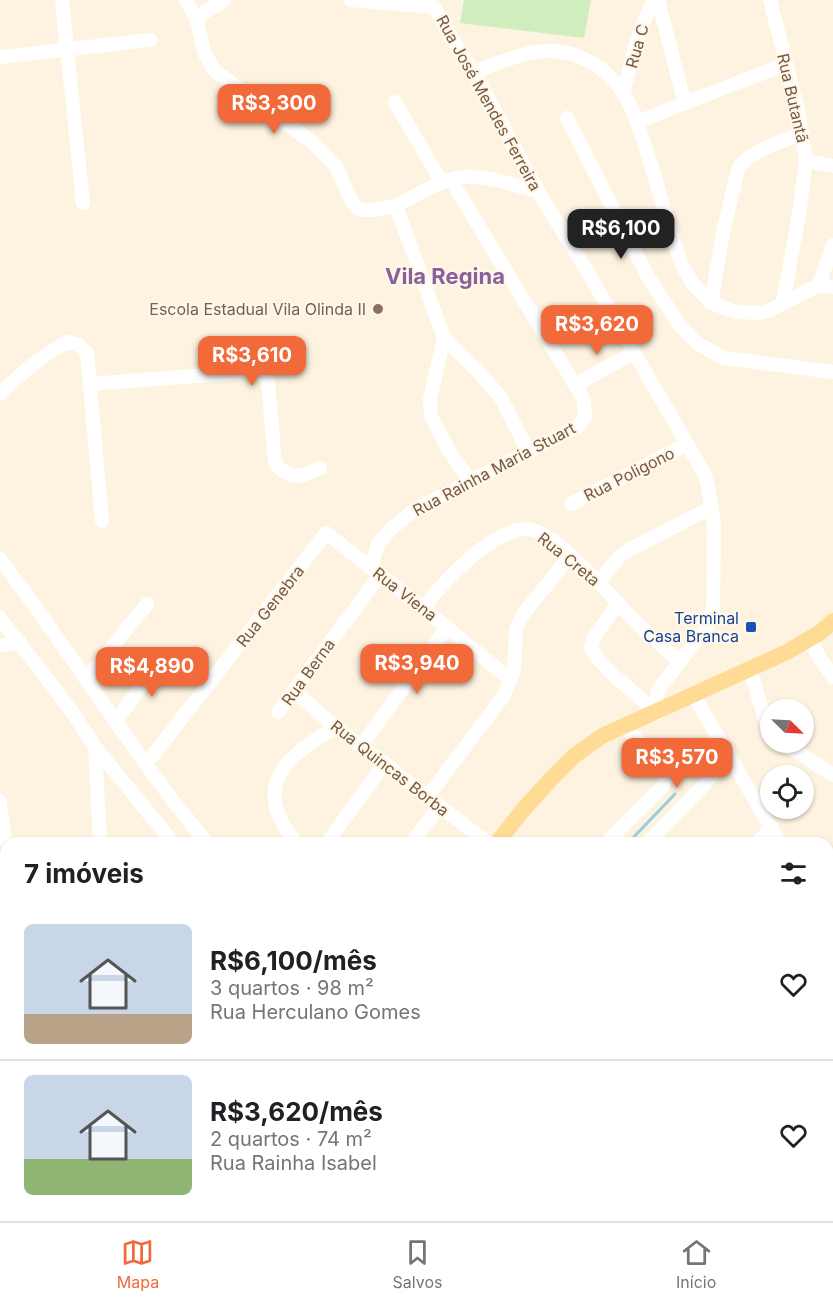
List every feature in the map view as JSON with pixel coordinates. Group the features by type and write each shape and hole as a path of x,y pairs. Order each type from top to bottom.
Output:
{"main road":[{"path":"502,837 522,811 574,756 602,736 787,652 832,621"}],"street":[{"path":"62,0 83,203"},
{"path":"186,0 196,18 205,54 214,70 313,143 337,168 356,207 362,210 373,210 396,206 446,181 464,177 482,178 538,191"},
{"path":"196,18 224,0"},
{"name":"Rua José Mendes Ferreira","path":"351,0 434,7 474,72 538,191 705,475 714,525 713,609 705,630 660,686 657,693 657,712"},
{"path":"656,0 685,104"},
{"name":"Rua C","path":"623,94 645,15 656,0"},
{"name":"Rua Butantã","path":"770,0 802,133 806,161 800,214 783,303"},
{"path":"0,57 150,40"},
{"path":"474,72 537,52 552,51 583,59 605,72 623,94 637,122 681,261 688,276 711,303 751,314 768,311 826,286 833,245"},
{"path":"637,122 786,64"},
{"name":"Rua Rainha Maria Stuart","path":"375,572 378,544 391,528 414,510 579,426 586,412 586,405 575,385 395,102"},
{"path":"567,118 648,277 679,324 690,336 700,345 724,358 833,372"},
{"path":"711,303 723,233 738,170 742,163 753,154 802,133"},
{"path":"806,161 833,166"},
{"path":"396,206 444,338 479,372 501,399 528,451"},
{"path":"444,338 430,399 431,416 448,449 470,481"},
{"path":"0,394 36,362 68,342 80,345 87,353 102,522"},
{"path":"575,385 633,353"},
{"path":"90,384 261,371 268,381 275,464 283,472 292,476 302,476 320,468"},
{"name":"Rua Poligono","path":"571,504 687,444"},
{"path":"599,582 619,557 627,551 712,507"},
{"name":"Rua Creta","path":"423,608 462,564 491,544 527,529 539,533 570,556 679,661"},
{"name":"Rua Viena","path":"326,533 511,680"},
{"name":"Rua Genebra","path":"147,764 326,533"},
{"path":"429,796 496,707 511,680 518,624 524,613 570,556"},
{"path":"0,559 147,764 202,837"},
{"name":"Rua Berna","path":"278,712 375,572"},
{"path":"619,603 595,635 591,648 602,662 657,712"},
{"path":"87,678 147,604"},
{"path":"0,618 20,642 95,747 168,837"},
{"path":"362,745 447,627"},
{"path":"810,638 820,659 833,677"},
{"path":"0,646 20,642"},
{"path":"116,721 162,658"},
{"path":"750,669 760,703"},
{"name":"Rua Quincas Borba","path":"294,691 336,727 480,837"},
{"path":"693,694 776,837"},
{"path":"612,837 663,786 666,778 664,769 624,726"},
{"path":"291,837 277,811 275,799 278,776 294,754 336,727"},
{"path":"95,747 100,837"},
{"path":"653,837 703,786 729,753"},
{"path":"798,753 831,775"},
{"path":"331,837 385,763"},
{"path":"0,802 4,837"},
{"path":"416,837 440,806"},
{"path":"763,837 771,828"}],"green space":[{"path":"464,0 591,0 584,38 460,23"}],"waterway":[{"path":"634,837 675,794"}],"place":[{"name":"Escola Estadual Vila Olinda II","path":"378,309"},
{"name":"Terminal Casa Branca","path":"751,627"}],"district":[{"name":"Vila Regina","path":"445,276"}]}
